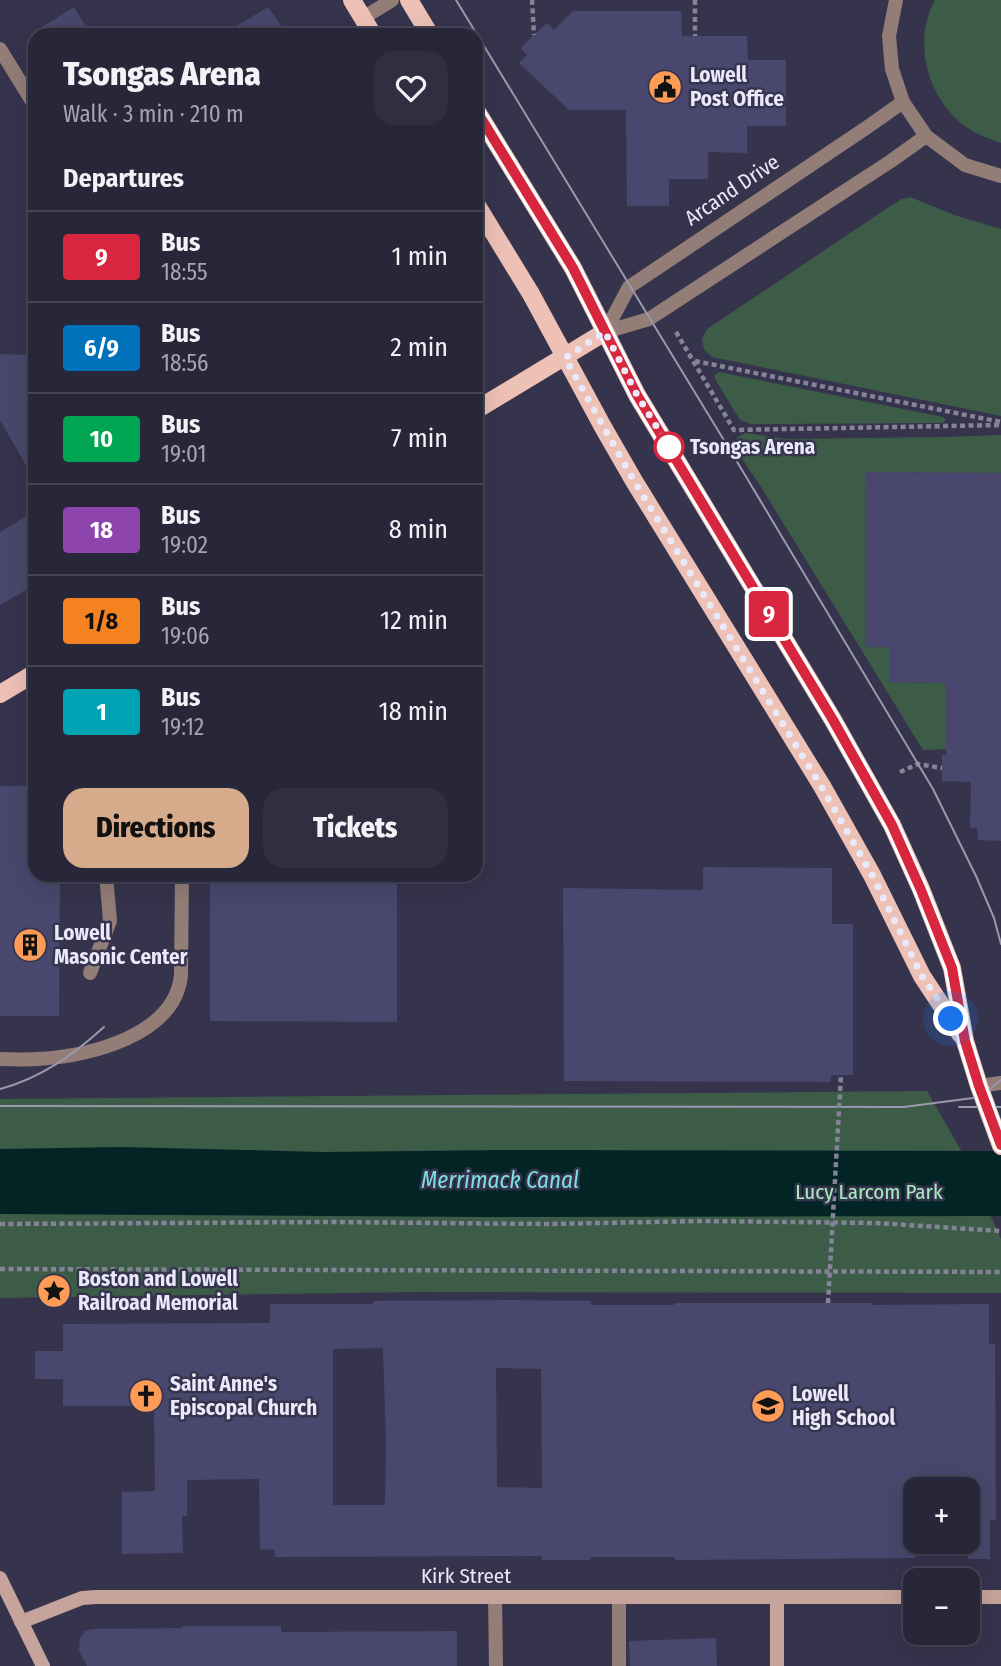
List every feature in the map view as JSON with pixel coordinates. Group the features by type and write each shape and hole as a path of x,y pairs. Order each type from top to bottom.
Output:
{"main road":[{"path":"352,0 369,28"},
{"path":"409,0 426,28"},
{"path":"483,121 573,268 637,395 833,720 892,825 952,968 965,1041 1001,1145"},
{"path":"483,215 531,294 634,481 821,786 872,875 922,976 965,1041"},
{"name":"Arcand Drive","path":"483,406 605,332"},
{"path":"0,694 28,677"}],"street":[{"path":"363,18 392,0"},
{"path":"896,0 889,36 892,69 903,102 926,136 965,165 1001,176"},
{"path":"0,49 28,95"},
{"name":"Arcand Drive","path":"605,332 629,286 903,102"},
{"name":"Arcand Drive","path":"605,332 649,319 926,136"},
{"path":"90,973 110,921 107,882"},
{"path":"0,1059 39,1059 111,1045 146,1030 168,1009 180,989 181,882"},
{"path":"979,1086 1001,1083"},
{"path":"0,1578 43,1666"},
{"name":"Kirk Street","path":"22,1622 82,1598 96,1597 903,1597"},
{"path":"495,1597 496,1666"},
{"path":"619,1597 619,1666"},
{"path":"777,1597 777,1666"},
{"path":"980,1597 1001,1597"}],"path":[{"path":"532,0 534,35"},
{"path":"695,0 695,36"},
{"path":"677,332 734,430 1001,424"},
{"path":"694,360 1001,424"},
{"path":"900,772 918,764 942,768"},
{"path":"828,1303 841,1075"},
{"path":"0,1224 876,1223 1001,1231"},
{"path":"0,1269 1001,1272"}],"green space":[{"path":"935,0 1001,0 1001,143 974,132 956,119 935,89 928,72 925,35"},
{"path":"910,197 957,216 1001,229 1001,416 712,357 704,349 702,339 707,329 892,205"},
{"path":"719,372 943,417 946,420 942,423 751,424 740,420 715,379"},
{"path":"746,433 786,439 1001,435 1001,473 866,472 865,647 890,647 891,682 946,683 946,749 923,750 732,444"},
{"name":"Lucy Larcom Park","path":"927,1091 962,1152 1001,1239 1001,1293 418,1292 0,1298 0,1099"}],"water":[{"name":"Merrimack Canal","path":"121,1147 323,1152 1001,1151 1001,1216 0,1214 0,1149"}],"building":[{"path":"74,7 87,28 40,28"},
{"path":"268,7 283,28 234,28"},
{"name":"Lowell Post Office","path":"573,11 681,11 682,36 747,36 748,60 786,60 786,126 747,126 747,153 708,152 708,179 669,179 669,206 627,206 626,110 569,110 519,63 527,55 521,48 534,35 547,23 554,30"},
{"path":"0,354 28,355 28,469 0,420"},
{"path":"866,472 1001,473 1001,841 978,840 977,828 970,828 971,782 942,781 942,755 946,755 946,683 890,682 890,647 865,647"},
{"path":"28,515 28,589 0,605 0,532"},
{"name":"Lowell Masonic Center","path":"0,786 28,786 28,882 60,882 59,1016 0,1016"},
{"path":"703,867 832,868 832,924 853,924 853,1075 831,1075 831,1082 564,1081 563,888 703,890"},
{"path":"210,882 397,882 397,1022 210,1021"},
{"name":"Lowell High School","path":"514,1300 591,1301 591,1305 989,1304 989,1344 995,1344 996,1520 990,1520 990,1559 968,1559 968,1554 980,1554 980,1477 903,1477 903,1554 915,1554 915,1558 675,1560 675,1557 591,1557 590,1560 542,1560 542,1556 275,1557 275,1550 260,1549 259,1479 187,1480 187,1516 182,1516 183,1553 122,1554 122,1492 155,1491 154,1406 63,1406 63,1379 35,1379 35,1351 63,1351 63,1324 270,1323 270,1304 373,1304 373,1301","holes":["383,1348 385,1505 333,1505 333,1349","496,1368 541,1369 542,1488 497,1487"]},
{"path":"281,1626 281,1632 457,1631 457,1666 87,1666 79,1650 80,1638 85,1631 92,1629"},
{"path":"716,1638 717,1666 630,1666 629,1641"}],"tram line":[{"path":"456,0 473,28"},
{"path":"483,44 933,789 976,876 994,918 1001,944"},
{"path":"0,1089 29,1079 56,1064 104,1027"},
{"path":"0,1106 904,1107 973,1098 983,1095 1001,1080"},
{"path":"959,1107 1001,1107"}],"bus line":[{"name":"9","path":"483,121 573,268 637,395 833,720 892,825 952,968 965,1041 1001,1145"}],"place":[{"name":"Lowell Post Office","path":"665,87"},
{"name":"Tsongas Arena","path":"669,447"},
{"name":"Lowell Masonic Center","path":"30,945"},
{"name":"Boston and Lowell Railroad Memorial","path":"54,1291"},
{"name":"Saint Anne's Episcopal Church","path":"146,1396"},
{"name":"Lowell High School","path":"768,1406"}],"route":[{"path":"669,447 637,395 605,332 565,358 634,481 821,786 872,875 922,976 951,1019"}]}
